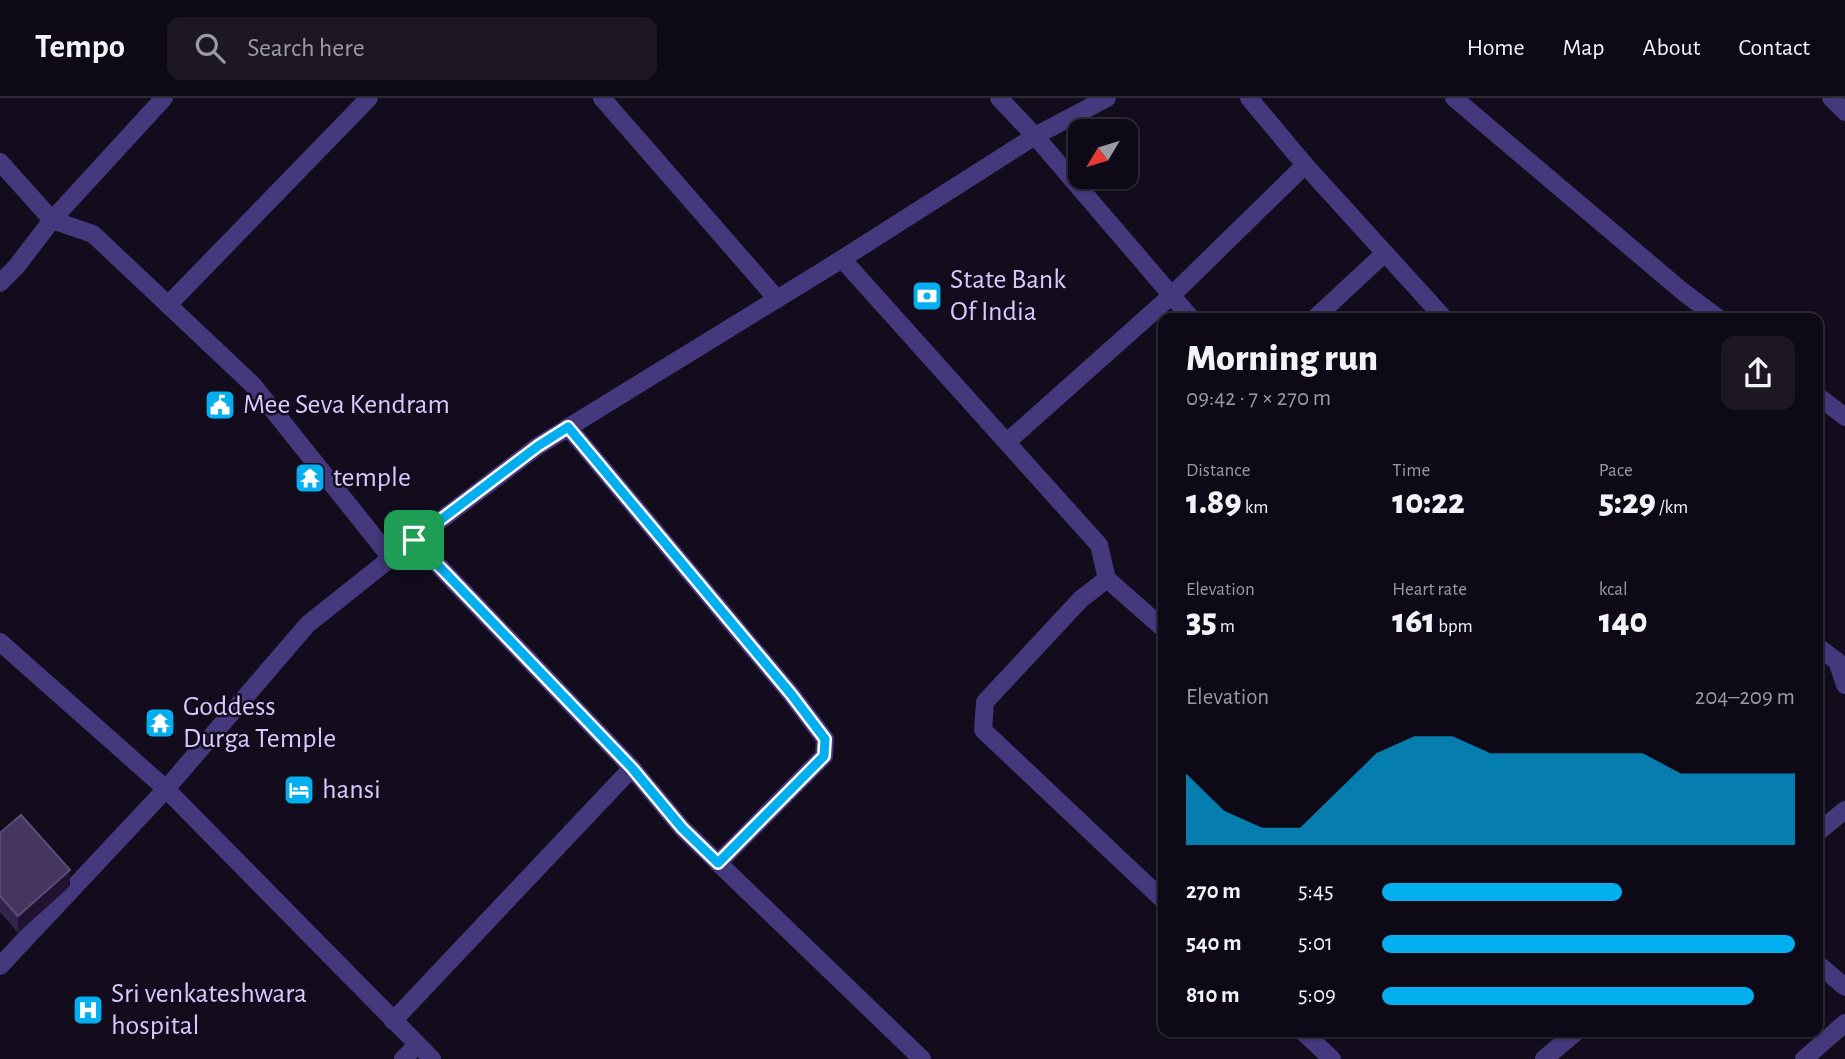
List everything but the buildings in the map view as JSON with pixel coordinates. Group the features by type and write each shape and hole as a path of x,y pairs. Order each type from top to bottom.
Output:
{"street":[{"path":"0,283 16,267 52,220 164,98"},
{"path":"168,305 369,98"},
{"path":"602,98 777,299"},
{"path":"999,98 1188,313"},
{"path":"0,966 166,789 308,624 391,558 538,446 842,259 1035,136 1107,98"},
{"path":"1249,98 1305,165 1439,313"},
{"path":"1454,98 1711,313"},
{"path":"1831,98 1845,112"},
{"path":"0,162 52,220 93,234 253,385 391,558"},
{"path":"1007,442 1172,295 1305,165"},
{"path":"1320,313 1385,253"},
{"path":"842,259 1099,545 1107,579 1158,624"},
{"path":"1823,400 1845,417"},
{"path":"568,427 791,694 825,739 824,756 718,863"},
{"path":"414,540 632,768 682,828 914,1056"},
{"path":"1107,579 1081,599 985,702 983,730 1158,895"},
{"path":"0,642 166,789 432,1059"},
{"path":"1823,651 1837,661 1845,685"},
{"path":"393,1021 632,768"},
{"path":"1823,828 1845,810"},
{"path":"1823,968 1845,987"},
{"path":"1804,1059 1845,1023"},
{"path":"1308,1037 1332,1059"},
{"path":"1544,1059 1570,1037"},
{"path":"403,1059 417,1045"}],"place":[{"name":"State Bank Of India","path":"927,296"},
{"name":"Mee Seva Kendram","path":"220,405"},
{"name":"temple","path":"310,478"},
{"name":"Goddess Durga Temple","path":"160,723"},
{"name":"hansi","path":"299,790"},
{"name":"Sri venkateshwara hospital","path":"88,1010"}],"route":[{"path":"568,427 791,694 825,739 824,756 718,863 682,828 632,768 414,540 538,446 568,427"}]}
